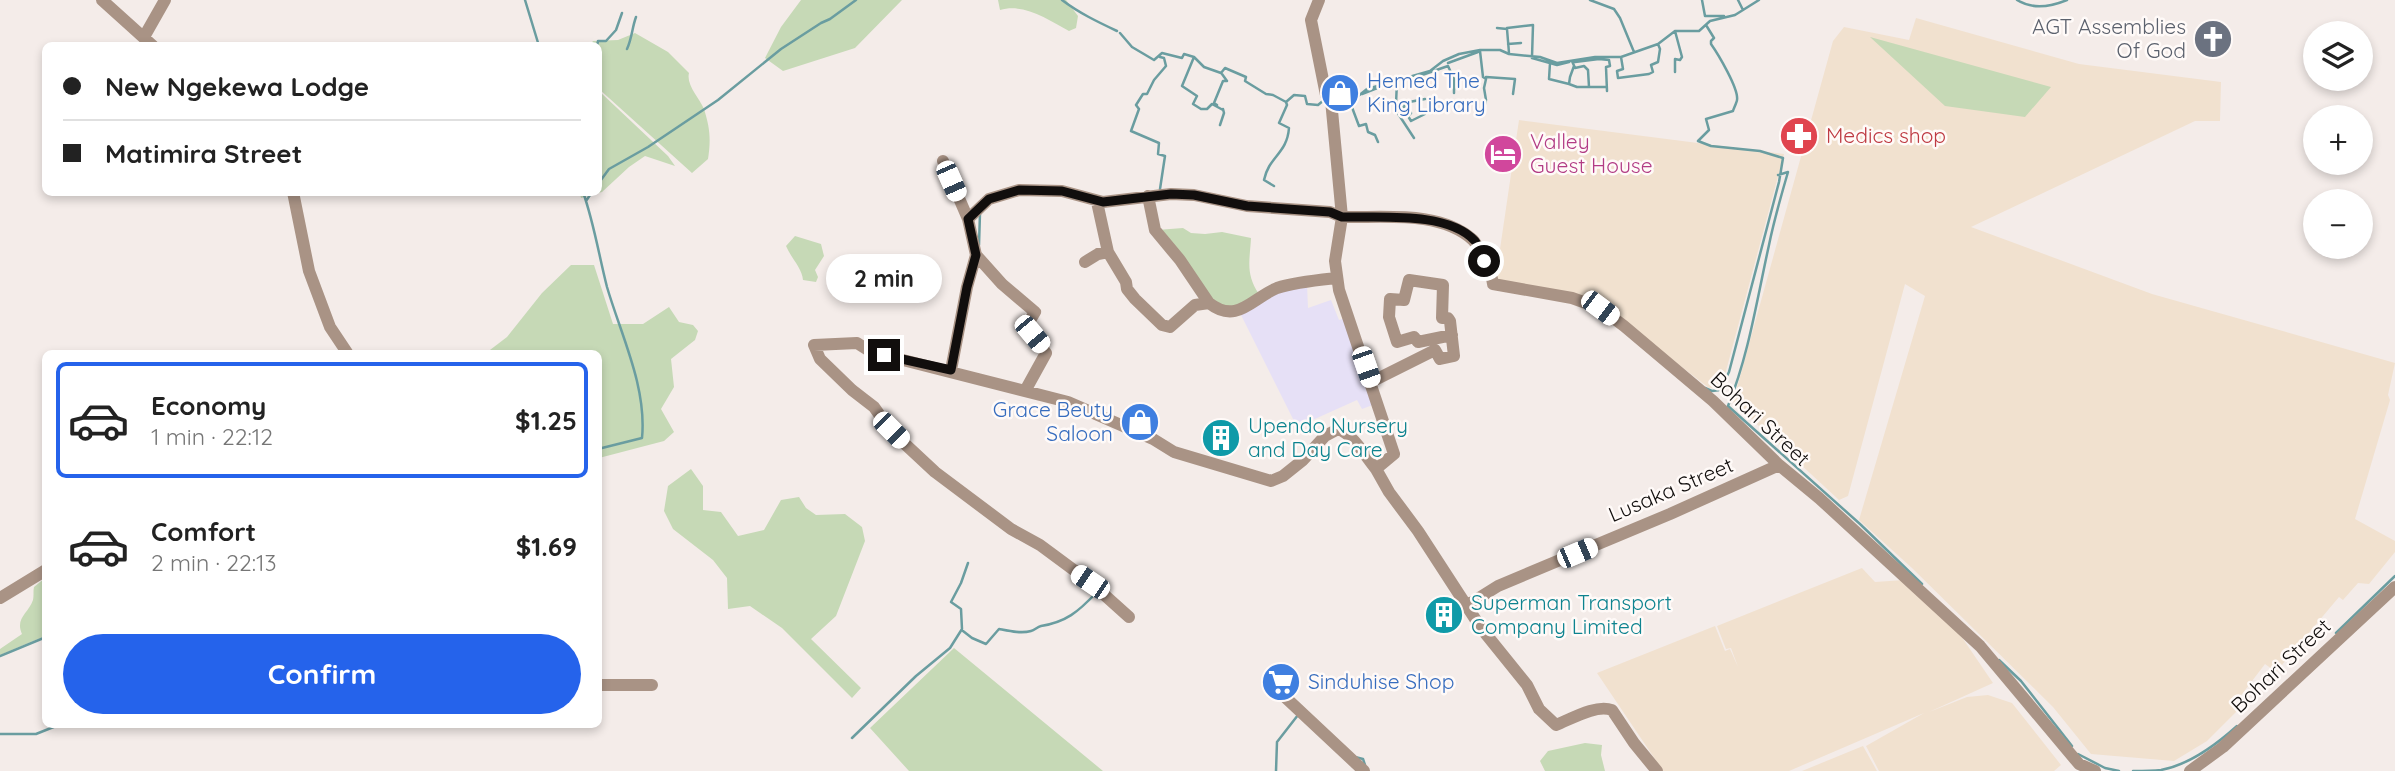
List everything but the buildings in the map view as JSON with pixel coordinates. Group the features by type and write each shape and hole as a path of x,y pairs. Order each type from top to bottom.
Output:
{"street":[{"path":"102,0 148,41 165,0"},
{"path":"1319,0 1311,20 1326,95 1331,100 1342,217 1336,252 1336,277 1394,454 1376,469"},
{"path":"943,161 968,219 976,255 951,370"},
{"path":"968,219 989,199 1019,190 1062,191 1097,201 1194,195 1247,206 1330,212 1342,217"},
{"path":"294,196 309,271 330,327 345,350"},
{"path":"1148,196 1155,230 1180,260 1209,303 1220,310 1236,311 1277,288 1336,277"},
{"path":"1097,201 1108,252 1126,282 1127,289 1161,325 1170,327 1195,305 1209,303"},
{"name":"Bohari Street","path":"1342,217 1426,220 1451,225 1475,242 1492,275 1493,284 1572,298 1600,308 1713,401 1779,465 1980,646 2074,767 2095,771"},
{"path":"1084,262 1108,252"},
{"path":"976,255 1002,284 1035,312 1029,322 1032,334 1046,353 1025,391"},
{"path":"1371,383 1435,350 1440,359 1454,356 1452,335 1449,319 1442,318 1443,285 1409,280 1404,300 1390,299 1389,317 1397,342 1414,337 1419,342 1452,335"},
{"path":"1129,617 1090,582 935,472 891,430 874,407 820,359 814,345 857,343 868,350 1082,407 1157,441 1174,452 1266,480 1283,476 1303,460 1325,436 1338,429 1344,431 1376,469 1481,628 1527,685 1539,709 1556,725 1593,711 1606,708 1612,710 1657,771"},
{"name":"Lusaka Street","path":"1466,606 1498,586 1779,465"},
{"path":"0,598 42,572"},
{"name":"Bohari Street","path":"2190,771 2206,762 2223,747 2395,587"},
{"path":"1271,684 1364,771"},
{"path":"602,685 652,685"}],"shaded area":[{"path":"1916,18 2079,64 2221,82 2220,121 2195,121 1971,227 2152,294 2395,363 2388,395 2390,400 2355,519 2395,541 2395,552 2369,584 2358,583 2343,600 2339,597 2276,672 2265,664 2236,702 2241,707 2207,741 2174,761 2091,754 2053,707 1912,568 1859,520 1925,296 1905,284 1848,496 1839,500 1733,402 1833,41 1844,27 1909,40"},
{"path":"1519,120 1784,154 1722,386 1709,388 1630,327 1607,304 1495,283"},
{"path":"1307,284 1308,308 1331,300 1339,320 1349,317 1378,403 1362,409 1357,400 1297,427 1239,311 1285,288"},
{"path":"1862,568 1875,582 1904,580 1961,636 1993,683 1929,712 1967,697 1988,695 2012,703 2061,765 2054,771 1879,771 1866,746 1924,713 1789,771 1663,771 1597,673 1715,626 1725,651 1730,649 1738,667 1731,648 1726,649 1717,626"},
{"path":"1863,746 1877,771 1802,771"}],"green space":[{"path":"801,0 902,0 855,48 783,71 765,58 781,27"},
{"path":"998,0 1066,0 1078,16 1076,28 1069,31 1027,11 1009,8 1000,10"},
{"path":"635,33 668,52 689,73 691,86 704,109 709,134 708,159 692,173 602,92 602,42 592,42 618,40"},
{"path":"1870,37 2051,87 2025,117 1945,106"},
{"path":"602,94 668,156 675,166 645,156 602,192"},
{"path":"1183,228 1191,233 1222,232 1251,238 1250,273 1259,294 1229,309 1203,293 1157,230"},
{"path":"795,236 821,244 824,256 815,270 818,277 816,282 803,280 801,271 786,246"},
{"path":"571,265 594,265 613,324 643,324 669,307 679,322 693,325 698,331 695,340 671,359 674,387 661,409 674,432 664,441 602,457 602,350 490,350 507,337 542,293"},
{"path":"691,469 703,486 703,510 721,512 738,536 764,530 781,500 799,497 806,508 816,515 845,514 862,527 865,541 836,616 811,639 861,688 852,698 782,628 750,606 728,609 727,578 713,560 673,529 664,511 668,486"},
{"path":"42,580 42,637 0,655 0,649 22,634 20,624 33,600 34,587"},
{"path":"954,648 1103,771 909,771 870,728"},
{"path":"1585,743 1602,745 1601,755 1605,771 1545,771 1540,761 1548,751"}],"waterway":[{"path":"525,0 538,42"},
{"path":"602,179 609,169 648,147 718,100 781,49 856,0"},
{"path":"1062,0 1117,31"},
{"path":"1590,0 1614,9 1634,52"},
{"path":"1702,0 1705,16 1724,16"},
{"path":"1738,0 1743,10"},
{"path":"1335,104 1357,97 1367,89 1430,71 1459,54 1480,50 1500,50 1557,63 1595,57 1621,57 1658,44 1675,31 1699,31 1710,21 1735,15 1759,0"},
{"path":"2017,0 2042,6 2067,0"},
{"path":"598,42 606,41 616,30 622,13"},
{"path":"627,49 636,17"},
{"path":"1507,28 1533,25 1532,57"},
{"path":"1705,388 1720,390 1729,372 1783,158 1760,151 1711,146 1698,141 1709,130 1706,119 1733,111 1737,100 1731,80 1711,44 1714,38 1706,25"},
{"path":"1497,28 1507,29 1509,53"},
{"path":"1675,31 1682,57 1680,60 1675,59 1675,72"},
{"path":"1120,33 1132,47 1154,60 1162,53 1182,58 1184,54 1194,57 1204,67 1221,73 1225,68 1246,77 1245,81 1286,102 1294,95 1305,96 1307,104 1318,105 1324,100"},
{"path":"1508,44 1521,43"},
{"path":"1621,57 1623,69 1617,71 1618,78 1649,74 1653,72 1651,65 1658,62 1658,44"},
{"path":"1480,51 1483,77 1486,79 1484,108"},
{"path":"1448,63 1478,52"},
{"path":"1160,57 1164,58 1166,66 1136,105 1139,109 1131,131 1159,143 1158,154 1165,156 1160,189"},
{"path":"1194,57 1182,86 1197,96 1193,104 1201,109 1207,109 1212,104 1223,110"},
{"path":"1532,58 1557,65 1569,62"},
{"path":"1575,62 1609,60"},
{"path":"1607,91 1606,67 1610,66 1609,60"},
{"path":"1572,61 1575,68 1584,66 1588,70 1589,87"},
{"path":"1550,63 1549,79 1569,84"},
{"path":"1448,66 1454,79 1454,93"},
{"path":"1422,75 1448,66"},
{"path":"1574,66 1569,84 1577,87 1606,87"},
{"path":"1217,105 1214,103 1223,81 1227,81 1222,74"},
{"path":"1486,77 1515,79 1513,94"},
{"path":"1397,81 1396,104 1405,104 1400,104 1401,108 1405,106 1397,112 1414,138"},
{"path":"1362,94 1385,85"},
{"path":"1337,104 1357,98"},
{"path":"1404,103 1425,99"},
{"path":"1274,186 1264,180 1266,172 1288,137 1289,128 1279,123 1286,102"},
{"path":"1350,102 1359,126 1366,124 1368,132 1375,135 1378,142"},
{"path":"1405,106 1411,113 1408,116 1411,121 1425,114"},
{"path":"1220,125 1223,109"},
{"path":"1778,175 1788,172 1773,226 1747,346 1728,406 1860,524 1922,584"},
{"path":"584,196 607,287 632,361 643,419 642,438 602,448"},
{"path":"586,201 589,196"},
{"path":"979,245 980,213"},
{"path":"852,738 916,676 950,648 962,629 961,609 951,602 968,563"},
{"path":"2336,633 2395,576"},
{"path":"963,631 986,644 999,629 1032,631 1065,619 1096,593"},
{"path":"0,656 42,639"},
{"path":"1999,660 2021,681 2072,746"},
{"path":"1276,771 1277,742 1298,715"},
{"path":"2133,771 2161,770 2181,764 2211,747 2237,726"},
{"path":"0,734 36,734 51,728"},
{"path":"2078,754 2105,768 2119,771"},
{"path":"1355,757 1363,759 1365,765"}],"place":[{"name":"AGT Assemblies Of God","path":"2213,39"},
{"name":"Hemed The King Library","path":"1340,93"},
{"name":"Medics shop","path":"1799,136"},
{"name":"Valley Guest House","path":"1503,154"},
{"name":"Grace Beuty Saloon","path":"1140,422"},
{"name":"Upendo Nursery and Day Care","path":"1221,438"},
{"name":"Superman Transport Company Limited","path":"1444,615"},
{"name":"Sinduhise Shop","path":"1281,682"}],"route":[{"path":"884,355 951,370 976,255 974,236 968,219 989,199 1019,190 1062,191 1103,202 1171,194 1194,195 1262,208 1330,212 1342,217 1426,220 1451,225 1475,242 1484,261"}]}
